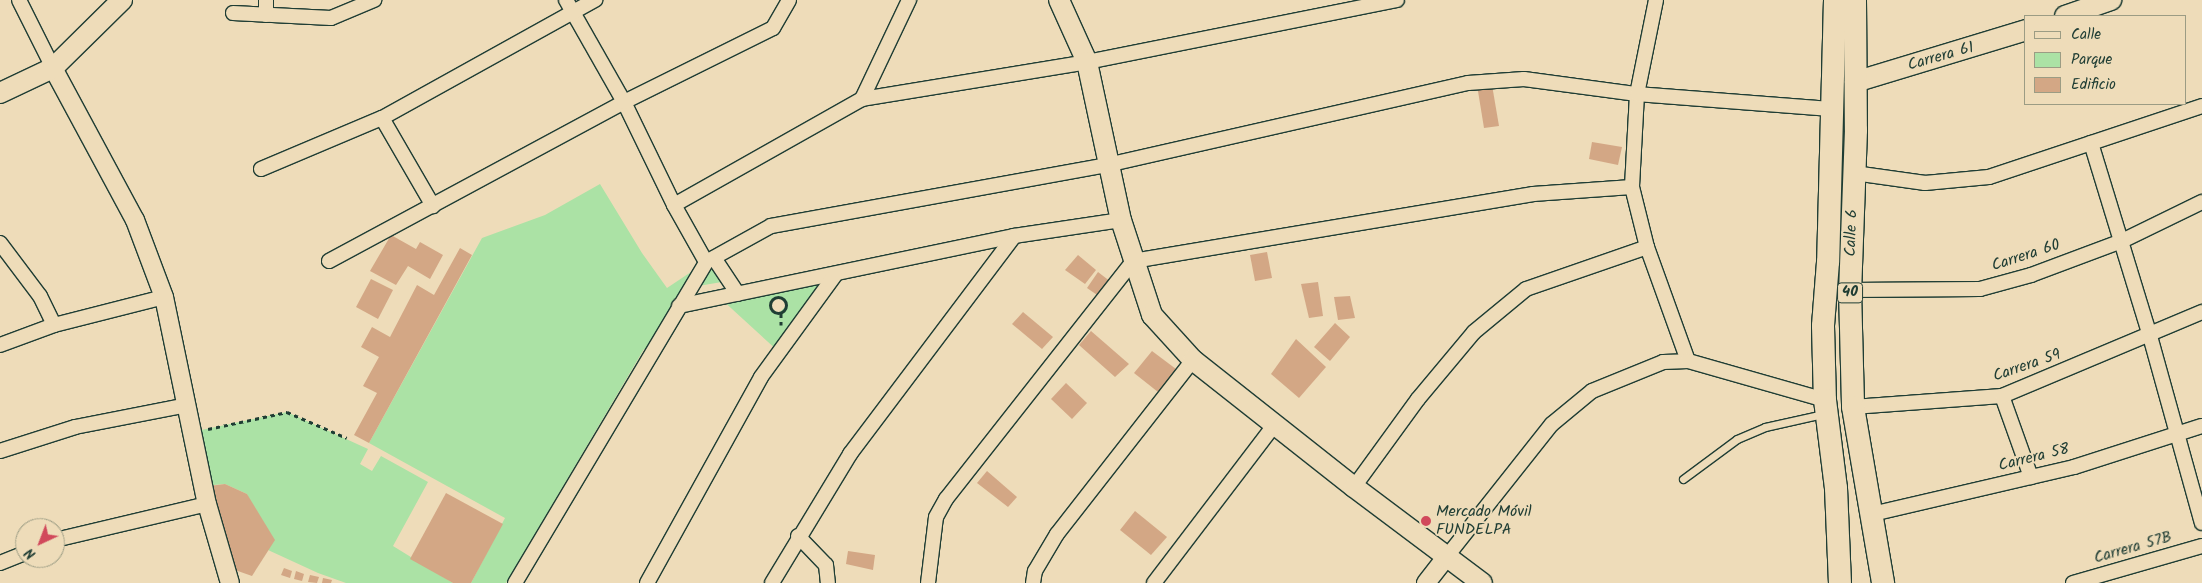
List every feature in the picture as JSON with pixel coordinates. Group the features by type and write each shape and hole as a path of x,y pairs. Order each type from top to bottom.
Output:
{"highway":[{"name":"Calle 6","path":"1835,0 1833,109 1823,326 1825,406 1836,488 1840,583"},
{"name":"Calle 6","path":"1855,0 1854,174 1850,290 1853,407 1883,583"}],"main road":[{"path":"0,93 53,68 122,0"},
{"path":"1059,0 1087,62 1107,165 1121,220 1152,315 1193,360 1354,487 1448,555 1482,583"},
{"path":"2068,15 2111,0"},
{"name":"Carrera 61","path":"1855,82 2024,31"}],"street":[{"path":"19,0 53,68 135,220 164,296 207,504 230,580 247,583"},
{"path":"266,0 266,15"},
{"path":"233,13 331,18 374,0"},
{"path":"261,169 382,118 569,6 595,0"},
{"path":"330,261 624,102 773,28 789,0"},
{"path":"862,99 909,0"},
{"path":"674,205 862,99 1087,62 1397,0"},
{"path":"1654,0 1637,94 1632,187 1647,247 1688,360"},
{"path":"569,6 624,102 674,205 710,260 738,294"},
{"path":"515,583 679,306 710,260 771,226 1107,165 1468,83 1524,79 1637,94 1833,109"},
{"path":"1854,174 1925,183 1990,177 2202,106"},
{"path":"382,118 433,206"},
{"path":"2091,143 2150,336 2202,523"},
{"path":"928,583 936,517 946,499 1133,261 1533,194 1632,187"},
{"name":"Carrera 60","path":"1850,290 1980,289 2031,275 2122,241 2202,202"},
{"path":"679,306 835,275 1014,236 1121,220"},
{"path":"772,583 798,536 850,454 1014,236"},
{"path":"0,243 40,296 54,325"},
{"path":"1354,487 1418,399 1474,332 1526,289 1647,247"},
{"path":"647,583 761,377 835,275"},
{"path":"0,345 54,325 164,296"},
{"name":"Carrera 59","path":"1853,407 2002,396 2150,336 2202,312"},
{"path":"1033,583 1036,570 1057,534 1193,360"},
{"path":"1426,583 1552,424 1592,391 1663,362 1688,360 1825,406"},
{"path":"2002,396 2030,477"},
{"path":"0,450 75,427 187,406"},
{"path":"1154,583 1275,424"},
{"name":"Carrera 58","path":"1872,514 2030,477 2178,435 2202,426"},
{"path":"65,538 207,504"},
{"path":"798,536 826,565 828,583"},
{"name":"Carrera 57B","path":"2073,583 2202,546"},
{"path":"0,563 15,557"}],"lane":[{"path":"1683,479 1737,439 1825,406"}],"path":[{"path":"780,297 786,302 786,310 781,313 770,307 774,298 780,297"},
{"path":"192,432 287,412 348,438"}],"green space":[{"path":"600,184 642,253 667,288 706,262 651,353 644,349 506,583 471,583 505,518 369,443 482,238 545,215"},
{"path":"712,266 722,282 698,286"},
{"path":"835,275 779,352 720,298","holes":["780,297 787,305 779,313 772,310 770,304 772,299"]},
{"path":"287,412 368,449 360,464 372,471 381,456 428,482 393,546 453,583 346,583 318,573 268,550 247,494 225,484 203,486 192,432"}],"building":[{"path":"1477,85 1492,85 1499,126 1484,128"},
{"path":"1592,142 1622,147 1618,165 1589,159"},
{"path":"391,235 416,249 420,242 443,255 430,279 408,266 396,285 370,271"},
{"path":"460,248 472,255 369,443 354,435 377,393 363,386 379,357 361,347 372,327 390,337 417,285 434,295"},
{"path":"1267,252 1272,278 1255,281 1250,255"},
{"path":"1078,255 1096,270 1085,284 1065,270"},
{"path":"1098,272 1111,282 1100,297 1087,288"},
{"path":"371,279 393,290 378,319 356,307"},
{"path":"1318,282 1323,316 1309,318 1301,284"},
{"path":"1350,296 1355,318 1338,320 1334,297"},
{"path":"1023,312 1053,337 1042,349 1012,324"},
{"path":"1335,323 1350,337 1330,361 1314,347"},
{"path":"1091,331 1129,364 1115,377 1079,345"},
{"path":"1296,339 1326,367 1299,398 1271,374"},
{"path":"1152,351 1176,369 1158,392 1134,373"},
{"path":"1066,383 1087,403 1072,419 1051,399"},
{"path":"987,471 1017,497 1008,507 977,483"},
{"path":"225,484 247,494 275,540 252,576 235,570 209,486"},
{"path":"446,493 503,524 471,583 453,583 410,559"},
{"path":"1135,511 1167,537 1151,555 1120,530"},
{"path":"848,551 875,555 873,570 846,564"},
{"path":"284,568 292,571 290,578 281,575"},
{"path":"296,571 304,574 302,581 294,579"},
{"path":"310,575 319,577 317,583 308,582"},
{"path":"323,578 332,580 331,583 322,583"}],"place":[{"name":"Mercado Móvil FUNDELPA","path":"1426,521"}]}
